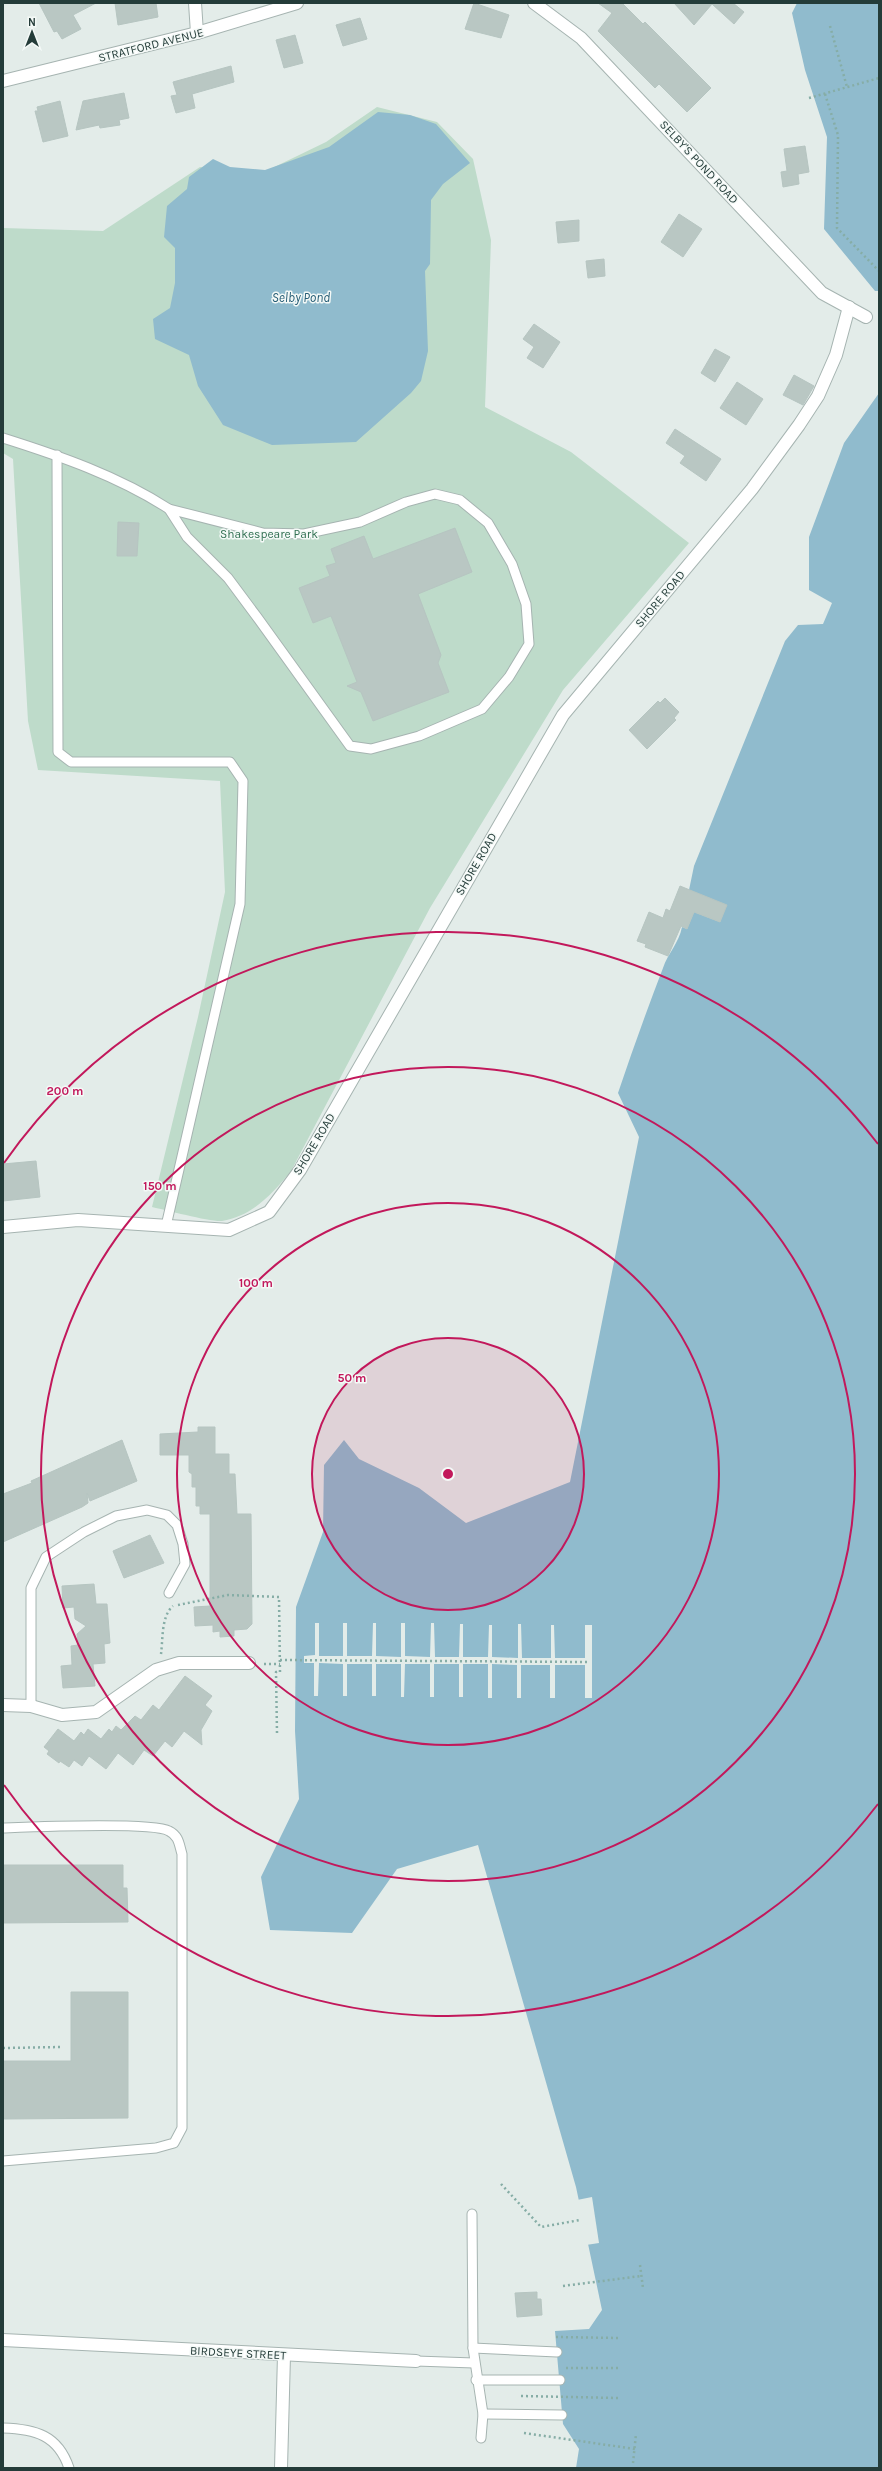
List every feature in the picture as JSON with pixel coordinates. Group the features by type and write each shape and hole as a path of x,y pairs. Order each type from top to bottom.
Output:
{"street":[{"path":"195,3 198,33"},
{"name":"STRATFORD AVENUE","path":"3,81 198,33 297,3"},
{"name":"SELBY'S POND ROAD","path":"534,3 581,38 822,292 866,317"},
{"name":"SHORE ROAD","path":"3,1227 78,1220 229,1230 269,1212 300,1170 563,715 752,489 818,396 836,355 849,307"},
{"path":"3,1705 32,1706 62,1715 96,1712 160,1670 179,1664 249,1664"},
{"name":"BIRDSEYE STREET","path":"3,2340 416,2362"},
{"path":"281,2468 284,2355"}],"lane":[{"path":"3,438 57,455 135,489 169,509 262,533 304,534 360,522 406,502 435,494 460,500 488,523 512,564 526,604 529,644 509,677 482,709 419,736 378,748 371,749 350,746 228,578 187,537 169,509"},
{"path":"57,455 58,752 71,762 230,762 243,781 240,904 166,1226"},
{"path":"32,1706 31,1588 46,1557 84,1532 116,1516 147,1510 167,1515 177,1525 183,1544 185,1564 169,1593"},
{"path":"3,1828 144,1827 168,1830 178,1838 182,1854 182,2128 174,2143 156,2148 3,2160"},
{"path":"472,2214 473,2348 476,2380 483,2414 481,2438"},
{"path":"473,2348 557,2352"},
{"name":"BIRDSEYE STREET","path":"416,2362 474,2363"},
{"path":"476,2380 560,2380"},
{"path":"483,2414 562,2415"},
{"path":"3,2428 36,2431 51,2439 65,2455 69,2468"}],"path":[{"path":"830,26 847,87"},
{"path":"809,98 879,78"},
{"path":"825,94 838,135 837,228 879,271"},
{"path":"160,1670 168,1610 174,1605 228,1595 279,1597 280,1672 276,1672 277,1733"},
{"path":"280,1660 588,1662"},
{"path":"3,2048 62,2047"},
{"path":"501,2184 541,2227 580,2220"},
{"path":"640,2265 643,2288"},
{"path":"563,2286 641,2276"},
{"path":"550,2337 620,2338"},
{"path":"558,2367 620,2368"},
{"path":"521,2396 619,2398"},
{"path":"524,2433 635,2449"},
{"path":"633,2463 636,2434"}],"green space":[{"name":"Shakespeare Park","path":"377,107 437,122 473,159 491,240 485,407 571,452 689,543 563,690 430,908 291,1171 269,1195 253,1209 222,1221 208,1220 152,1207 198,1017 225,892 220,781 38,770 28,721 13,459 3,453 3,228 103,231 200,167 262,173 326,142"}],"water":[{"path":"797,3 879,3 879,291 875,291 824,229 827,137 805,70 792,13"},
{"name":"Selby Pond","path":"378,112 410,115 436,124 470,163 443,184 431,200 430,264 425,271 428,351 421,381 411,393 356,442 272,445 223,425 198,386 189,355 155,339 153,319 170,308 175,283 175,248 164,237 167,206 187,189 189,177 213,159 230,167 265,170 329,147"},
{"path":"879,393 879,2468 576,2468 579,2449 563,2424 555,2331 589,2329 602,2310 576,2187 478,1845 397,1869 352,1933 270,1930 261,1877 299,1799 295,1731 296,1607 323,1532 324,1465 344,1440 359,1459 419,1488 466,1523 570,1482 639,1137 618,1093 663,968 681,933 682,927 687,929 694,912 720,922 726,906 689,890 694,866 785,641 798,625 823,624 832,603 809,590 809,537 844,443"}],"pier":[{"path":"315,1623 319,1623 319,1656 343,1656 343,1623 347,1623 347,1656 372,1656 373,1623 376,1623 376,1656 401,1657 401,1623 405,1623 405,1656 430,1657 431,1623 434,1623 435,1657 459,1657 460,1624 463,1624 463,1657 488,1657 489,1625 492,1625 492,1657 518,1658 518,1624 521,1624 522,1658 551,1658 551,1625 554,1625 555,1658 585,1658 585,1625 592,1625 592,1698 585,1698 585,1665 555,1665 555,1698 550,1698 550,1665 521,1665 521,1698 517,1698 517,1665 492,1664 492,1698 488,1698 488,1664 463,1664 463,1697 459,1697 459,1664 434,1664 434,1697 430,1697 430,1664 405,1664 404,1697 401,1697 401,1664 376,1664 376,1696 372,1696 372,1664 347,1664 347,1696 343,1696 343,1664 319,1663 318,1696 314,1696 314,1663 304,1663 304,1656 315,1655"},
{"path":"592,2197 599,2243 586,2245 577,2200"}],"building":[{"path":"39,3 96,3 73,15 81,29 62,39 57,31 54,32"},
{"path":"115,3 156,3 158,17 118,25"},
{"path":"474,3 509,15 501,38 465,29"},
{"path":"598,3 622,3 643,24 645,22 711,88 687,112 659,84 655,88 598,31 612,13"},
{"path":"674,3 733,3 744,12 734,24 712,4 694,25"},
{"path":"360,18 367,39 343,46 336,25"},
{"path":"295,35 303,63 284,68 276,40"},
{"path":"231,66 234,82 192,94 195,108 176,113 171,96 177,95 173,82"},
{"path":"124,93 129,118 119,120 120,125 100,128 99,125 76,130 83,101"},
{"path":"60,101 68,136 43,142 35,111 38,111 37,107"},
{"path":"805,146 809,172 798,174 799,184 783,187 781,172 787,171 784,149"},
{"path":"679,214 702,229 683,257 661,242"},
{"path":"579,220 579,241 558,243 556,222"},
{"path":"604,259 605,276 588,278 586,261"},
{"path":"534,324 560,342 543,368 527,358 534,347 523,339"},
{"path":"715,349 730,357 715,382 701,373"},
{"path":"794,375 814,386 803,405 783,395"},
{"path":"737,382 763,399 746,425 720,408"},
{"path":"675,429 721,459 706,481 680,463 685,456 666,443"},
{"path":"118,522 139,523 137,556 117,556"},
{"path":"455,528 472,572 418,594 441,655 438,663 449,692 373,721 361,692 347,686 357,682 331,616 313,623 299,588 330,576 326,566 336,563 331,549 364,536 373,559"},
{"path":"665,698 679,712 674,718 676,720 647,749 629,730 658,701 660,703"},
{"path":"680,886 727,905 720,922 694,912 687,929 681,926 668,956 645,947 646,944 637,941 649,912 663,918 666,909 670,911"},
{"path":"36,1161 40,1197 3,1201 3,1164"},
{"path":"198,1427 215,1427 215,1454 229,1454 229,1474 235,1474 237,1514 251,1514 252,1624 247,1629 234,1630 234,1636 220,1637 220,1631 213,1632 213,1625 195,1626 194,1607 210,1606 210,1514 200,1514 200,1506 196,1506 196,1487 192,1487 192,1474 189,1472 189,1455 160,1455 160,1434 198,1432"},
{"path":"122,1440 137,1481 90,1501 87,1493 88,1503 82,1507 3,1542 3,1494 32,1483 31,1481"},
{"path":"150,1535 164,1563 124,1578 113,1551"},
{"path":"94,1584 96,1604 107,1604 110,1643 104,1644 105,1663 93,1664 95,1686 63,1688 61,1666 72,1665 71,1646 78,1645 77,1634 86,1626 75,1619 74,1607 63,1608 62,1586"},
{"path":"185,1676 212,1696 205,1705 212,1711 201,1730 202,1745 184,1731 172,1747 165,1741 153,1756 144,1750 133,1765 118,1753 106,1769 89,1756 82,1766 74,1760 69,1767 60,1761 59,1763 47,1754 49,1751 44,1747 58,1729 74,1741 81,1732 84,1735 88,1729 101,1739 109,1729 112,1732 116,1726 121,1730 135,1716 141,1720 153,1705 159,1710"},
{"path":"3,1865 123,1865 123,1888 127,1888 128,1922 3,1923"},
{"path":"71,1992 128,1992 128,2118 3,2119 3,2061 71,2061"},
{"path":"537,2292 537,2299 541,2299 542,2315 517,2317 515,2293"}]}
